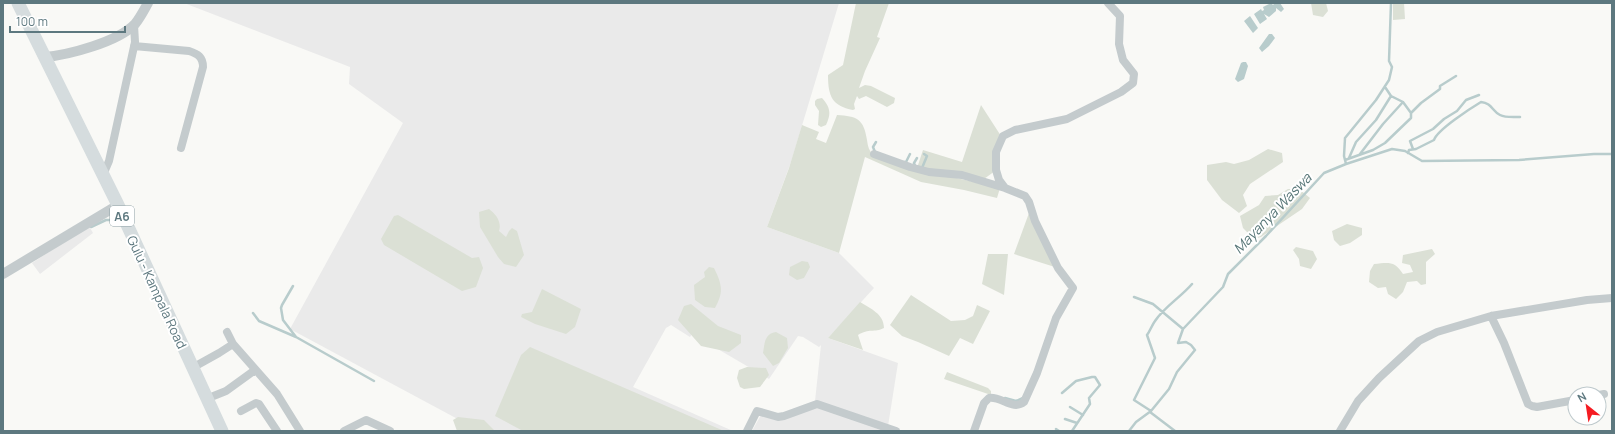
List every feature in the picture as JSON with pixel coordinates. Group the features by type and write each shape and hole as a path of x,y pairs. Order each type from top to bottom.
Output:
{"main road":[{"name":"Gulu - Kampala Road","path":"18,3 118,205 222,431"}],"street":[{"path":"45,56 61,56 113,38 134,25 148,3"},
{"path":"1005,188 999,180 996,152 1003,136 1014,130 1067,119 1121,92 1133,83 1134,74 1123,60 1119,44 1120,16 1108,3"},
{"path":"103,175 113,147 134,46 134,25"},
{"path":"134,46 189,51 197,54 203,61 203,67 181,148"},
{"path":"874,154 901,165 923,171 962,175 1005,188 1025,196 1029,202 1035,221 1058,268 1073,288 1056,318 1037,373 1024,402 1017,405 996,398 989,398 984,403 974,431"},
{"path":"982,181 988,179 997,171"},
{"path":"3,274 118,205"},
{"path":"1340,431 1358,401 1378,378 1419,341 1438,332 1491,316 1587,300 1612,298"},
{"path":"1491,316 1504,343 1528,404 1537,407 1567,401"},
{"path":"227,332 233,344 277,394 300,431"},
{"path":"192,368 233,344"},
{"path":"206,399 226,391 255,370"},
{"path":"241,412 256,403 259,404 277,431"},
{"path":"747,431 757,411 778,417 814,404 896,431"},
{"path":"344,431 366,420 390,431"}],"shaded area":[{"path":"184,3 839,3 791,162 767,227 839,253 874,288 828,338 898,363 888,426 815,401 821,345 819,347 803,337 798,336 769,379 692,334 690,337 671,325 666,328 633,387 733,431 480,431 290,329 403,123 349,84 350,67"},
{"path":"856,3 889,3 877,37 880,38 859,88 865,85 871,86 895,98 894,103 887,107 866,96 859,99 857,96 854,104 855,109 853,110 840,106 830,94 828,75 843,65"},
{"path":"1271,3 1273,5 1275,3 1280,3 1284,9 1281,12 1276,8 1276,11 1269,17 1264,14 1267,19 1260,24 1254,14 1261,9 1262,11 1264,10 1263,7"},
{"path":"1311,3 1326,3 1328,11 1323,17 1313,15"},
{"path":"1393,3 1404,3 1405,19 1393,20"},
{"path":"1250,16 1258,28 1253,33 1244,21"},
{"path":"1269,34 1272,34 1275,38 1262,52 1259,48"},
{"path":"1246,62 1248,66 1244,79 1238,82 1235,79 1241,63"},
{"path":"822,98 829,108 829,118 826,125 821,127 818,125 819,111 815,105 815,101"},
{"path":"981,105 1001,136 995,171 984,179 917,168 923,150 962,162"},
{"path":"837,115 850,116 861,123 866,133 869,149 874,155 948,176 1000,188 997,198 921,182 865,157 839,253 767,227 789,168 802,125 819,132 816,139 826,143"},
{"path":"1268,149 1282,153 1283,162 1250,184 1243,195 1247,206 1239,213 1222,200 1207,180 1207,165 1226,162 1234,164 1249,160"},
{"path":"1288,189 1299,189 1310,198 1302,209 1261,237 1254,239 1243,228 1240,216 1259,205 1265,196 1278,195"},
{"path":"489,209 498,218 500,224 499,231 506,237 512,228 517,231 524,255 516,267 504,264 498,257 480,227 479,212"},
{"path":"1029,213 1058,268 1014,254"},
{"path":"398,215 472,258 479,257 483,268 476,287 462,291 384,245 381,239 394,216"},
{"path":"1347,224 1362,228 1362,235 1350,243 1340,246 1334,240 1332,231"},
{"path":"89,226 93,233 40,274 32,263"},
{"path":"1296,247 1313,251 1317,259 1311,269 1300,266 1299,259 1293,250"},
{"path":"1432,249 1435,254 1426,262 1426,284 1421,285 1417,281 1407,282 1403,292 1396,299 1388,294 1386,287 1378,288 1369,282 1370,271 1374,264 1390,263 1397,266 1403,274 1413,272 1410,265 1402,263 1403,255"},
{"path":"988,254 1008,254 1004,295 982,284"},
{"path":"802,261 808,262 810,267 804,278 797,280 789,275 790,267"},
{"path":"709,267 714,268 721,288 720,297 715,308 705,307 695,300 694,285 705,277 704,272"},
{"path":"542,289 581,309 575,327 566,334 535,324 521,317 522,314 532,312"},
{"path":"911,295 951,321 965,320 973,316 977,305 990,311 973,344 960,338 949,356 902,336 890,325"},
{"path":"860,302 879,315 882,319 884,328 858,335 863,350 828,338"},
{"path":"691,304 718,326 741,335 741,343 729,352 701,346 678,320 684,306"},
{"path":"776,332 787,338 788,348 779,363 773,366 763,353 767,337"},
{"path":"530,347 724,431 523,431 495,416 521,355"},
{"path":"747,367 766,368 769,375 760,387 744,389 740,387 737,378 739,370"},
{"path":"947,372 988,388 991,391 991,395 944,379"},
{"path":"814,406 891,431 752,431 761,415 775,418"},
{"path":"458,417 484,420 495,431 457,431 453,420"}],"waterway":[{"path":"1346,164 1344,156 1345,138 1376,100 1389,80 1392,67 1389,61 1391,3"},
{"path":"1345,160 1373,150 1385,143 1411,118 1411,113 1421,103 1440,89 1440,86 1456,76"},
{"path":"1385,87 1391,96 1403,102 1411,113"},
{"path":"1413,149 1410,141 1433,129 1444,119 1457,111 1466,100 1479,95"},
{"path":"1349,158 1356,142 1376,120 1391,96"},
{"path":"1360,154 1383,124 1403,102"},
{"path":"1408,153 1409,150 1416,149 1434,140 1436,136 1448,125 1481,102 1490,105 1502,116 1520,117"},
{"path":"875,152 873,147 876,142"},
{"name":"Mayanya Waswa","path":"1129,431 1136,422 1151,411 1169,389 1177,372 1195,350 1186,342 1178,343 1183,329 1223,287 1228,274 1266,236 1324,173 1392,149 1405,151 1422,161 1519,160 1612,154"},
{"path":"904,162 906,162 910,154"},
{"path":"922,168 927,156 924,154"},
{"path":"915,166 914,163 917,158"},
{"path":"91,227 106,220 112,220"},
{"path":"1151,411 1134,400 1155,358 1147,335 1159,316 1192,284"},
{"path":"293,286 281,308 283,320 296,337 374,381"},
{"path":"1134,297 1153,304 1183,329"},
{"path":"253,313 259,321 296,337"},
{"path":"1062,393 1076,381 1092,377 1095,377 1100,385 1089,398 1090,404 1072,431"},
{"path":"1005,398 1016,401 1023,398"},
{"path":"1070,407 1083,415"},
{"path":"1150,412 1175,431"},
{"path":"1065,419 1077,423"}]}
